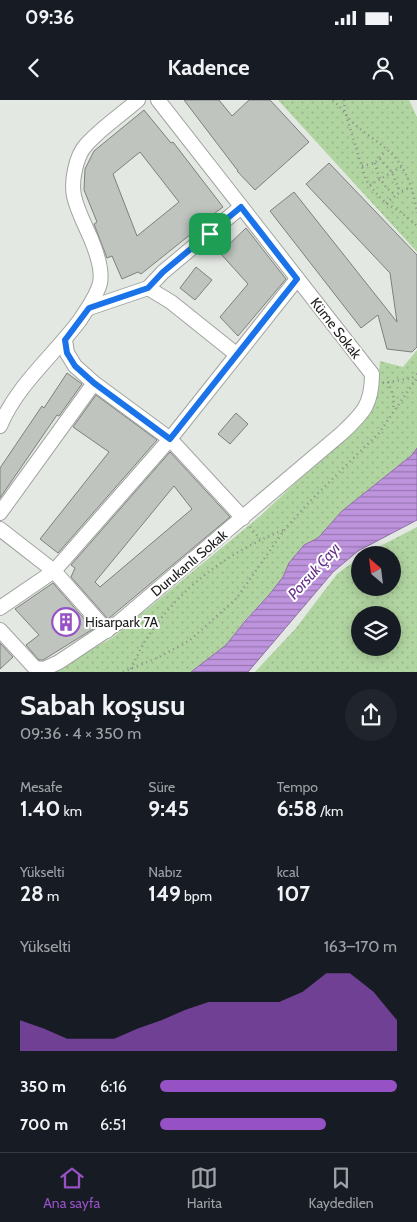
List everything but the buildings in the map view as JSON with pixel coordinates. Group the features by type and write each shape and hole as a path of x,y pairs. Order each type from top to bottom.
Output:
{"street":[{"path":"0,426 15,399 38,369 65,340 89,308 100,283 100,269 74,195 76,164 85,146 138,100"},
{"name":"Küme Sokak","path":"158,100 372,374"},
{"path":"89,308 148,288 163,272 241,207"},
{"path":"0,608 54,571 170,439 297,279"},
{"path":"148,288 171,302 236,354"},
{"path":"65,340 67,353 75,366 94,383 170,439 243,518 258,502 342,433 364,412 372,388 372,374"},
{"path":"0,513 94,383"},
{"name":"Durukanlı Sokak","path":"0,630 35,668 44,669 59,662 106,631 243,518"},
{"path":"0,529 54,571 106,631"}],"path":[{"path":"333,100 358,127 392,154 401,166 411,187 417,213"},
{"path":"344,100 366,180 386,203 402,213 417,226"},
{"path":"362,166 375,163 386,149"},
{"path":"380,159 392,172 400,192"},
{"path":"375,163 381,180 396,195"},
{"path":"370,185 401,166"},
{"path":"386,203 400,192 411,187"},
{"path":"372,374 381,383 417,376"},
{"path":"123,672 189,642 236,599 286,529 312,499 378,433 417,376"},
{"path":"388,382 394,398 393,412"},
{"path":"130,670 139,648 154,627 175,602 198,581 224,561 260,539 286,529"}],"green space":[{"path":"278,100 409,100 417,117 417,252"},
{"path":"417,350 417,448 412,455 342,511 318,538 304,545 289,563 283,577 269,595 246,619 226,645 191,672 48,672 112,638 259,517 369,414 377,395 380,361 403,367"},
{"path":"417,527 417,672 255,672 296,628 337,574 351,564 351,596 401,596 401,546 380,546"}],"water":[{"name":"Porsuk Çayı","path":"417,448 417,520 368,546 351,546 351,557 333,572 248,672 191,672 226,645 269,595 283,577 289,563 304,545 318,538 342,511 412,455"}],"place":[{"name":"Hisarpark 7A","path":"66,622"}],"route":[{"path":"241,207 297,279 170,439 94,383 75,366 67,353 65,340 89,308 148,288 163,272 210,234 241,207"}]}
